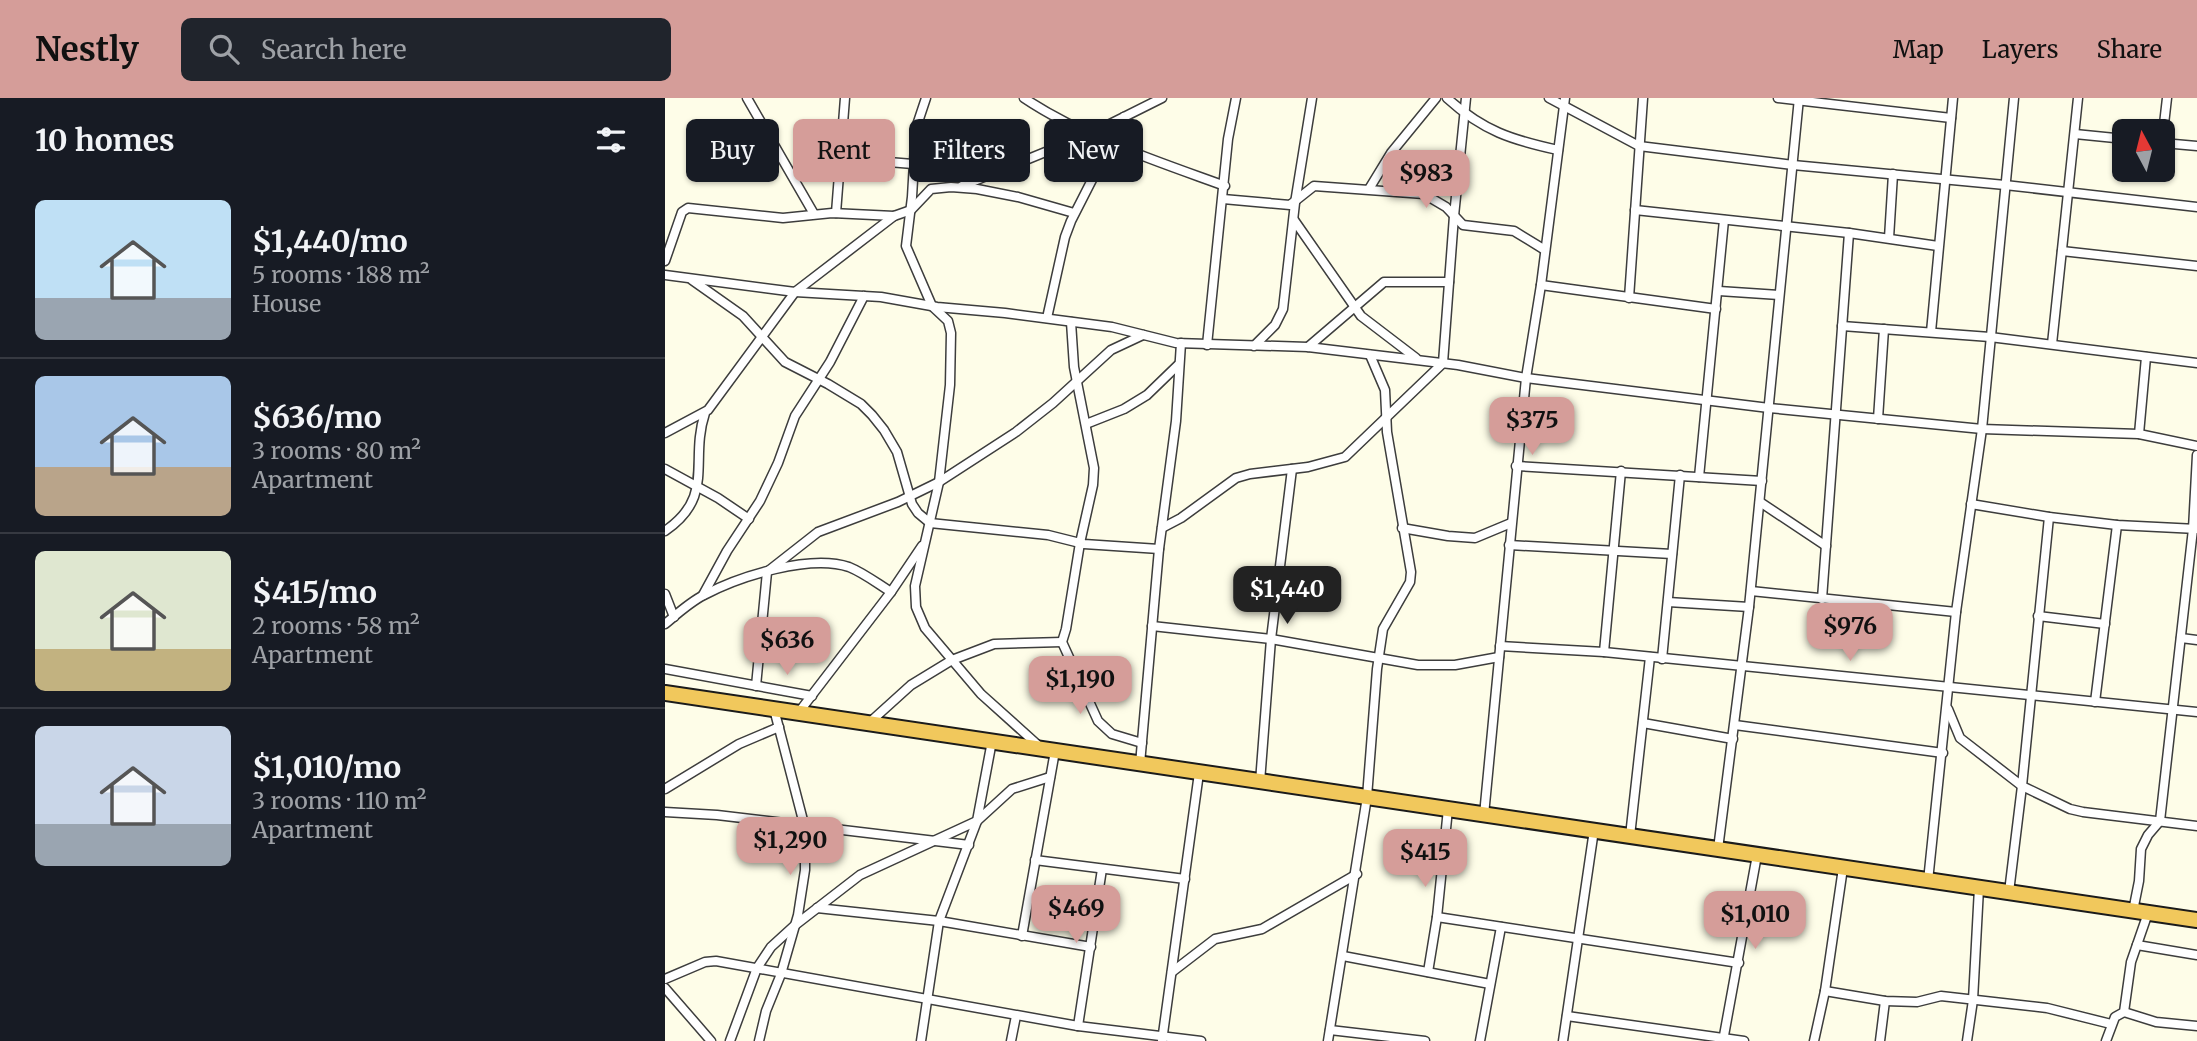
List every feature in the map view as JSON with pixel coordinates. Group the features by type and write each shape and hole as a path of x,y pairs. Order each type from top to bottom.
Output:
{"highway":[{"path":"665,693 2197,920"}],"street":[{"path":"747,98 814,214"},
{"path":"843,119 845,98"},
{"path":"918,119 926,98"},
{"path":"1024,98 1060,119"},
{"path":"1119,119 1162,98"},
{"path":"1207,345 1228,139 1236,98"},
{"path":"1254,346 1275,325 1283,309 1295,203 1312,98"},
{"path":"1369,189 1391,153 1436,98"},
{"path":"1447,98 1465,114 1497,134 1558,150"},
{"path":"1162,528 1181,518 1236,478 1345,457 1443,363 1466,98"},
{"path":"1549,98 1564,103 1639,146 1793,166 2005,185 2197,207"},
{"path":"1629,298 1643,98"},
{"path":"1778,98 1951,118"},
{"path":"1931,332 1953,98"},
{"path":"1928,881 1957,612 1982,429 2014,98"},
{"path":"2052,344 2078,98"},
{"path":"2165,119 2167,98"},
{"path":"1718,849 1751,591 1799,99"},
{"path":"1484,816 1516,466 1564,103"},
{"path":"2074,134 2112,138"},
{"path":"2175,144 2197,146"},
{"path":"959,187 1044,153"},
{"path":"1143,154 1225,186"},
{"path":"1889,238 1893,174"},
{"path":"836,213 838,182"},
{"path":"912,182 907,251 932,306 948,321 951,333 950,385 939,482 914,599 925,628 952,660 996,709 1049,750 1050,777 1021,936"},
{"path":"1047,318 1065,237 1090,182"},
{"path":"1223,199 1285,205 1295,203 1314,186 1424,194 1446,207 1467,227 1514,231 1545,250"},
{"path":"665,433 705,413 795,292 894,216 911,210 931,189 959,187 1018,197 1074,213"},
{"path":"665,261 683,212 688,208 783,218 836,213 894,216"},
{"path":"1635,210 1849,233 1938,246"},
{"path":"1294,220 1368,323 1418,360"},
{"path":"1699,477 1724,220"},
{"path":"1822,599 1849,233"},
{"path":"2062,251 2197,266"},
{"path":"665,275 795,292 864,296 1047,318 1112,327 1181,343 1308,347 1443,363 1526,378 1769,408 1982,429 2139,435 2197,446"},
{"path":"689,279 740,314 785,362 861,404 884,430 902,465 909,497 918,513 930,523 1048,535 1080,543 1159,548"},
{"path":"1308,347 1356,308 1377,285 1384,282 1449,282"},
{"path":"1541,285 1716,309"},
{"path":"1719,291 1779,295"},
{"path":"703,595 727,551 760,501 778,463 795,416 819,379 864,296"},
{"path":"1071,322 1076,380 1094,475 1062,642 1098,721 1112,734 1142,743"},
{"path":"1842,326 1990,337 2197,363"},
{"path":"1878,419 1884,329"},
{"path":"756,686 767,572 818,531 862,517 939,482 1016,432 1114,348 1143,335"},
{"path":"1140,764 1181,343"},
{"path":"1328,1041 1367,797 1383,629 1410,582 1410,558 1402,528 1386,416 1385,390 1370,355"},
{"path":"2139,435 2146,357"},
{"path":"1086,424 1124,409 1147,396 1178,365"},
{"path":"665,531 692,506 698,486 700,432 705,413"},
{"path":"2124,1012 2131,962 2137,945 2141,849 2160,821 2181,638 2193,566 2197,455"},
{"path":"1516,466 1762,481"},
{"path":"1260,782 1271,639 1292,468"},
{"path":"665,469 698,486 748,519"},
{"path":"1604,652 1621,471"},
{"path":"1662,659 1680,475"},
{"path":"1760,502 1826,546"},
{"path":"1971,504 2117,525 2195,529"},
{"path":"2008,892 2022,786 2049,517"},
{"path":"1402,528 1475,538 1511,523"},
{"path":"2095,702 2117,525"},
{"path":"799,712 891,592 927,539"},
{"path":"1509,545 1672,554"},
{"path":"665,624 703,595 767,572 802,565 836,564 855,570 891,592"},
{"path":"1751,591 1957,612"},
{"path":"665,594 674,617"},
{"path":"1668,602 1749,607"},
{"path":"2038,616 2105,624"},
{"path":"1152,626 1271,639 1418,665 1470,663 1499,657"},
{"path":"2181,638 2197,640"},
{"path":"869,723 911,685 952,660 994,644 1062,642"},
{"path":"1500,646 1604,652 2197,712"},
{"path":"1630,836 1650,657"},
{"path":"665,669 812,696"},
{"path":"1947,706 1960,738 2022,786 2083,812 2197,826"},
{"path":"759,1041 766,1010 781,974 799,908 805,870 805,828 774,709"},
{"path":"1643,723 1733,739"},
{"path":"1735,725 1943,753"},
{"path":"665,789 739,744 779,727"},
{"path":"921,1041 939,921 977,821 992,741"},
{"path":"1163,1038 1199,773"},
{"path":"730,1041 757,968 771,947 794,926 855,878 977,821 1008,792 1050,777"},
{"path":"1428,972 1437,917 1448,809"},
{"path":"665,812 969,845"},
{"path":"1563,1041 1594,830"},
{"path":"1724,1040 1757,855"},
{"path":"1035,860 1185,879"},
{"path":"1814,1041 1825,991 1843,868"},
{"path":"1078,1026 1102,869"},
{"path":"1172,972 1215,939 1262,929 1356,874"},
{"path":"1967,1041 1973,1000 1979,888"},
{"path":"817,908 939,921 1090,947"},
{"path":"1437,917 1739,962"},
{"path":"1480,1041 1501,927"},
{"path":"2137,945 2197,955"},
{"path":"1343,956 1490,984"},
{"path":"665,979 705,962 716,961 1016,1016 1163,1038 1201,1041"},
{"path":"665,988 711,1041"},
{"path":"1825,991 1885,1001 1917,1002 1937,996 2046,1008 2111,1024"},
{"path":"1880,1041 1885,1001"},
{"path":"2106,1041 2115,1017 2124,1012 2156,1022 2197,1026"},
{"path":"1011,1041 1016,1016"},
{"path":"1567,1016 1744,1041"},
{"path":"1330,1030 1425,1041"}]}
